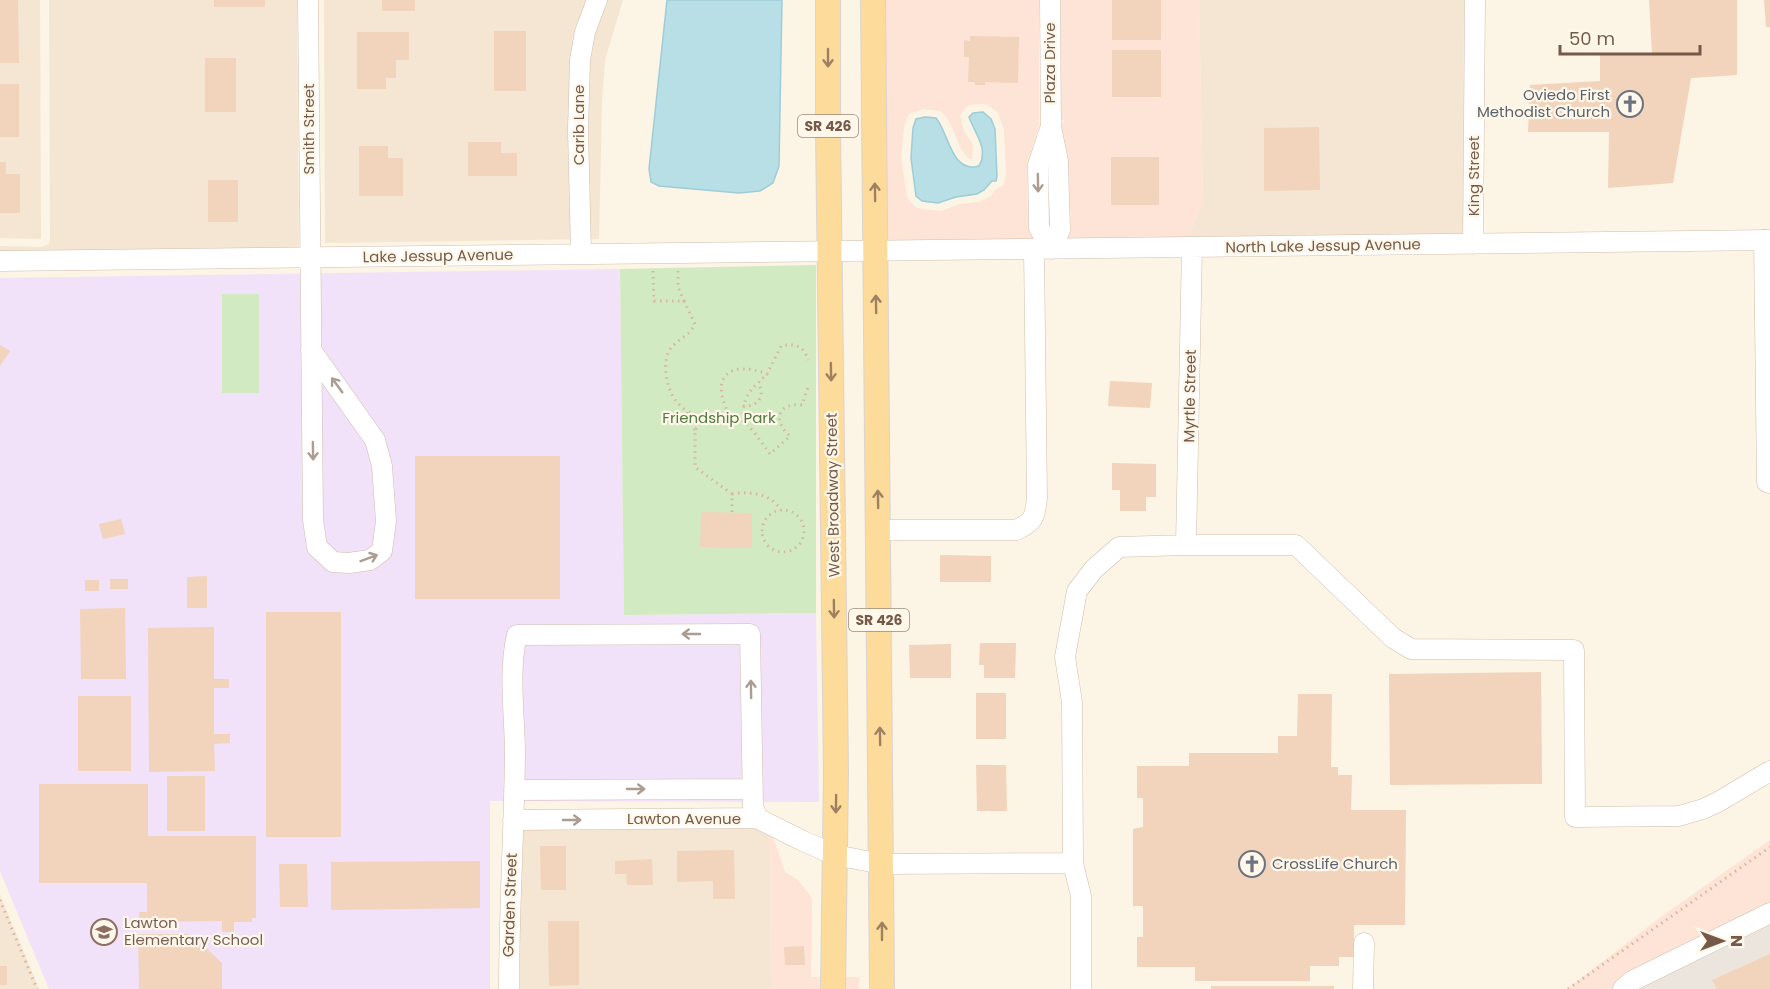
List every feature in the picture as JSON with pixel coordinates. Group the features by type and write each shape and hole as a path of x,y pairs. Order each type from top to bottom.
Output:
{"main road":[{"name":"West Broadway Street","path":"828,0 836,773 833,989"},
{"name":"SR 426","path":"873,0 882,989"}],"street":[{"name":"Smith Street","path":"308,0 310,258 311,350 313,520 317,547 333,562 350,563 370,560 382,551 386,521 382,465 375,440 311,350"},
{"name":"Carib Lane","path":"581,253 578,130 580,60 585,32 597,0"},
{"name":"Plaza Drive","path":"1042,249 1039,228 1038,165 1050,127 1050,0"},
{"name":"King Street","path":"1473,244 1475,0"},
{"name":"North Lake Jessup Avenue","path":"875,251 1767,240"},
{"path":"1767,240 1767,482 1770,483"},
{"name":"Myrtle Street","path":"1186,545 1192,247"},
{"path":"879,530 1016,530 1027,525 1035,515 1042,249"},
{"name":"Lake Jessup Avenue","path":"0,261 875,251"},
{"path":"1081,989 1081,896 1073,863 1072,702 1065,657 1077,591 1094,568 1119,547 1296,545 1393,638 1411,649 1574,650 1575,817 1679,816 1718,802 1770,771"},
{"name":"Garden Street","path":"509,989 514,790 513,681 514,646 517,635 750,634 753,789"},
{"path":"514,790 753,789 753,806 757,818"},
{"name":"Lawton Avenue","path":"513,820 757,818 835,855 882,864 1073,863"},
{"path":"1623,989 1632,981 1770,913"},
{"path":"1363,989 1364,943"}],"path":[{"path":"653,269 654,301 684,301"},
{"path":"678,269 678,287 695,324 692,330 669,351 666,368 674,400 686,411 695,430 695,467 732,494 752,493 769,497 781,510"},
{"path":"739,418 743,414 743,406 751,389 767,374 781,346 795,344 800,347 807,356 810,367"},
{"path":"729,414 721,386 730,371 754,369 767,374"},
{"path":"686,411 706,417 729,414 739,418 752,429 770,454 790,436 779,422 780,413 787,406 802,405 810,380"},
{"path":"743,406 752,406 759,400 762,390 757,383"},
{"path":"695,430 706,417"},
{"path":"732,494 732,512"},
{"path":"781,510 788,510 800,518 805,531 800,544 788,552 775,551 765,543 763,537 763,525 766,519 770,514 781,510"},
{"path":"1568,989 1770,848"},
{"path":"0,900 37,989"}],"shaded area":[{"path":"0,0 40,0 41,239 0,238"},
{"path":"49,0 297,0 299,248 0,252 0,246 41,247 49,244 50,239"},
{"path":"324,0 623,0 605,60 599,239 325,243"},
{"path":"884,0 1039,0 1039,126 1027,165 1028,228 1033,239 886,241","holes":["969,105 988,105 998,113 1004,129 1006,175 1004,185 979,202 959,204 941,211 915,207 907,197 901,158 904,127 909,114 923,109 941,111 949,121 961,149 968,158 972,159 973,145 964,131 960,115"]},
{"path":"1061,0 1199,0 1203,201 1188,237 1067,239 1071,229 1068,161 1061,127 1064,120 1061,119"},
{"path":"1199,0 1464,0 1463,234 1188,237 1203,201"},
{"path":"620,269 624,615 816,613 819,802 490,801 490,989 49,989 0,871 0,278"},
{"path":"770,828 771,989 520,989 520,830"},
{"path":"770,828 785,872 798,880 812,898 811,977 859,977 859,989 771,989"},
{"path":"1770,840 1770,902 1608,989 1567,989 1662,916"},
{"path":"0,895 39,989 0,989"},
{"path":"1770,902 1770,989 1608,989"}],"green space":[{"name":"Friendship Park","path":"816,265 816,613 624,615 620,269"},
{"path":"222,294 259,294 259,393 222,393"}],"water":[{"path":"667,0 782,0 779,166 773,183 760,191 739,193 659,186 651,182 649,169"},
{"path":"983,112 991,119 995,129 996,181 992,181 977,194 938,203 922,201 916,196 911,158 913,128 916,119 936,118 952,151 962,164 970,167 979,166 982,160 982,148 969,117 973,113"}],"building":[{"path":"0,0 18,0 19,63 0,63"},
{"path":"214,0 265,0 265,7 214,7"},
{"path":"382,0 415,0 415,11 382,11"},
{"path":"1112,0 1161,0 1161,40 1112,40"},
{"path":"1649,0 1737,0 1737,75 1691,78 1673,183 1608,188 1609,132 1528,132 1530,85 1600,81 1600,54 1652,54"},
{"path":"1764,0 1770,0 1770,27 1766,27"},
{"path":"494,31 526,31 526,91 494,91"},
{"path":"357,32 409,32 409,60 396,60 396,78 386,78 386,89 357,89"},
{"path":"970,36 1019,37 1018,83 985,82 985,85 975,85 975,82 968,82 969,57 964,57 964,40 970,41"},
{"path":"1112,50 1161,50 1161,97 1112,97"},
{"path":"205,58 236,58 236,112 205,112"},
{"path":"0,84 19,84 19,137 0,137"},
{"path":"1319,127 1320,190 1264,191 1264,128"},
{"path":"468,142 501,142 501,153 517,153 517,176 468,176"},
{"path":"359,146 388,146 388,158 403,158 403,196 359,196"},
{"path":"1111,157 1159,157 1159,205 1111,205"},
{"path":"0,162 6,162 6,174 20,174 20,213 0,213"},
{"path":"208,180 238,180 238,222 208,222"},
{"path":"0,345 10,351 0,366"},
{"path":"1110,381 1152,383 1150,408 1108,406"},
{"path":"415,456 560,456 560,599 415,599"},
{"path":"1112,463 1156,464 1156,497 1146,497 1146,511 1120,511 1120,490 1112,490"},
{"path":"701,512 752,513 752,548 700,547"},
{"path":"121,519 125,534 103,539 99,524"},
{"path":"940,555 991,556 991,582 940,582"},
{"path":"207,576 207,608 187,608 187,577"},
{"path":"110,579 128,579 128,589 110,589"},
{"path":"85,580 99,580 99,591 85,591"},
{"path":"125,608 126,679 81,679 80,609"},
{"path":"266,612 341,612 341,837 266,837"},
{"path":"214,627 214,679 229,679 229,688 214,688 214,734 230,734 230,743 214,744 215,771 149,772 148,628"},
{"path":"980,643 1016,643 1015,678 984,678 984,665 979,665"},
{"path":"951,644 951,678 910,678 909,645"},
{"path":"1541,672 1542,784 1390,785 1389,674"},
{"path":"976,693 1006,693 1006,739 976,739"},
{"path":"1298,694 1332,694 1331,767 1338,767 1338,775 1352,775 1351,810 1406,810 1405,925 1354,925 1354,957 1339,957 1339,966 1310,966 1310,981 1195,981 1195,967 1137,967 1137,937 1143,937 1143,906 1133,906 1133,829 1143,827 1143,798 1137,798 1137,766 1189,766 1189,753 1278,753 1278,736 1297,736"},
{"path":"78,696 131,696 131,771 78,771"},
{"path":"976,765 1006,765 1007,811 977,811"},
{"path":"167,776 205,776 205,831 167,831"},
{"path":"39,784 148,784 148,836 256,836 256,918 252,918 252,922 234,922 234,932 222,932 222,921 139,922 139,912 147,912 147,883 39,883"},
{"path":"540,846 566,846 566,890 541,890"},
{"path":"734,850 735,899 713,899 713,881 677,882 677,851"},
{"path":"652,859 653,885 627,885 626,874 615,874 615,861"},
{"path":"480,861 480,908 331,910 331,862"},
{"path":"279,864 307,864 308,907 280,907"},
{"path":"548,921 579,921 579,985 549,986"},
{"path":"138,934 189,934 203,949 207,949 222,963 222,989 139,989"},
{"path":"804,946 805,965 785,965 784,947"},
{"path":"1770,954 1770,989 1717,989 1712,980"},
{"path":"0,966 7,966 7,985 0,985"},
{"path":"1211,986 1334,986 1334,989 1211,989"}],"place":[{"name":"Oviedo First Methodist Church","path":"1630,104"},
{"name":"CrossLife Church","path":"1252,864"},
{"name":"Lawton Elementary School","path":"104,932"}]}
